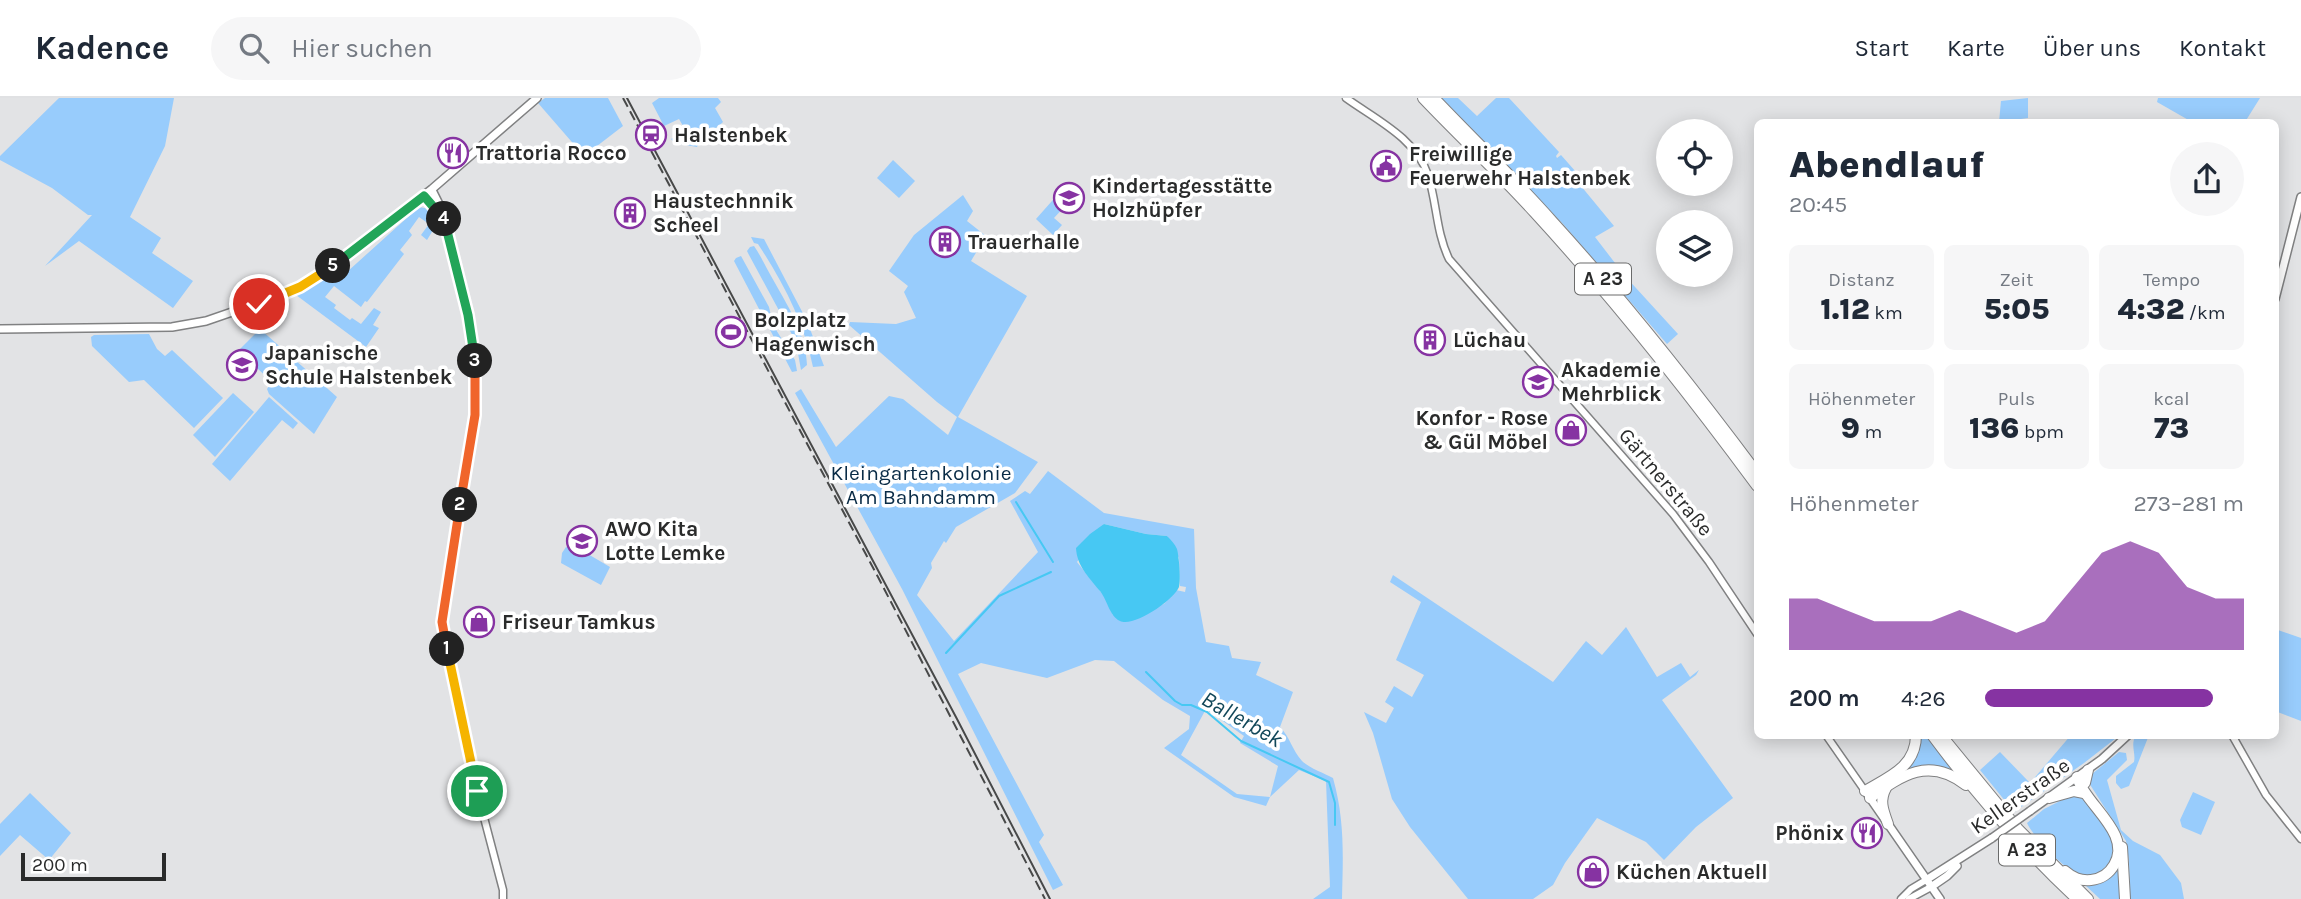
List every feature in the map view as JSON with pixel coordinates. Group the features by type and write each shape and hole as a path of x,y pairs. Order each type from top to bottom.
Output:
{"highway":[{"name":"A 23","path":"1423,98 1516,192 1569,251 1665,365 1754,482"},
{"name":"A 23","path":"1434,98 1523,188 1583,256 1668,357 1754,469"},
{"path":"1868,795 1909,762 1916,739"},
{"name":"A 23","path":"1935,739 1980,797 2024,847 2077,899"},
{"name":"A 23","path":"1944,739 1975,779 2030,841 2088,899"},
{"path":"2049,798 2074,791 2082,785 2088,770"},
{"path":"1868,795 1910,772 1936,771 1958,779 1980,797"},
{"path":"1888,824 1882,810 1881,798 1892,782"},
{"path":"2030,841 2072,877 2093,880 2106,874 2117,858 2116,839 2082,785"},
{"path":"2082,785 2110,822 2121,843 2125,899"}],"main road":[{"path":"0,329 160,328 196,324 275,298 312,281 424,196 537,98"},
{"path":"2279,283 2301,197"},
{"name":"Kellerstraße","path":"2088,770 2124,739"},
{"name":"Kellerstraße","path":"1929,883 2049,798 2082,785"},
{"path":"1868,795 1940,899"}],"street":[{"name":"Gärtnerstraße","path":"1346,98 1410,145 1427,172 1442,243 1453,265 1674,514 1754,630"},
{"path":"432,189 439,200 444,219 468,315 474,354 475,415 442,622 503,899"},
{"path":"424,196 444,219"},
{"path":"1829,739 1868,795"},
{"path":"2234,739 2266,795 2301,839"},
{"path":"1901,899 1915,886 1929,883"},
{"path":"1909,899 1929,883"}],"green space":[{"path":"59,98 174,98 165,146 130,217 161,238 152,253 193,281 173,308 79,241 45,266 92,215 88,215 52,188 0,160 0,156"},
{"path":"545,98 608,98 623,126 584,156 538,103"},
{"path":"659,98 718,98 721,102 715,108 723,122 705,136 697,147 675,143 671,139 686,131 679,119 664,126 652,103"},
{"path":"1441,98 1458,98 1477,116 1496,98 1509,98 1559,152 1557,158 1561,155 1576,172 1581,186 1614,226 1595,237 1625,276 1678,334 1667,344 1563,224"},
{"path":"2028,98 2028,118 1999,119 2001,101"},
{"path":"2158,98 2260,98 2247,119 2187,119 2157,102"},
{"path":"893,160 915,181 899,198 877,178"},
{"path":"1067,184 1077,193 1054,218 1062,225 1053,235 1036,219"},
{"name":"Kleingartenkolonie Am Bahndamm","path":"963,195 973,211 967,221 986,236 971,261 1027,296 958,417 1038,462 1015,493 956,527 931,563 932,568 917,595 954,641 1038,552 1010,501 1025,491 1030,494 1048,471 1104,513 1194,529 1196,588 1206,642 1229,646 1232,658 1261,662 1256,675 1293,692 1280,727 1302,761 1333,778 1341,824 1342,899 1313,899 1330,887 1326,781 1299,770 1270,797 1266,806 1234,797 1164,748 1189,729 1190,716 1163,700 1114,661 1095,660 1047,678 981,663 958,674 1044,835 1039,842 1063,885 1053,890 902,589 795,393 801,389 836,447 889,396 903,399 948,435 957,417 849,325 850,322 896,324 916,318 904,292 908,286 889,271 914,235","holes":["1104,524 1167,536 1179,558 1180,586 1186,587 1185,592 1176,590 1164,604 1113,615 1105,597 1077,562","1206,709 1244,736 1240,743 1278,766 1270,797 1237,794 1181,755"]},
{"path":"419,207 430,209 438,222 427,240 421,235 429,224 419,217 409,231 412,235 400,250 404,254 367,302 361,307 334,286 325,297 350,320 352,318 361,324 374,308 381,312 373,325 379,328 366,347 296,295 330,275 337,281"},
{"path":"751,237 764,239 807,321 824,366 813,367 792,303 767,258"},
{"path":"754,246 799,330 807,365 801,370 796,342 747,251"},
{"path":"741,256 769,307 773,325 795,360 797,371 792,372 734,261"},
{"path":"260,329 337,397 314,434 269,394 267,389 272,382 243,355 240,349"},
{"path":"149,334 157,349 165,356 172,350 223,398 194,428 144,380 129,382 92,346 91,337 94,335"},
{"path":"233,393 254,412 215,457 193,435"},
{"path":"269,397 298,423 293,429 282,420 230,481 212,464"},
{"path":"566,547 573,550 576,547 610,567 601,585 561,563"},
{"path":"1393,575 1553,682 1586,641 1602,655 1626,627 1657,677 1681,663 1690,677 1699,670 1662,700 1733,798 1696,827 1664,860 1646,842 1597,818 1553,885 1533,899 1468,899 1410,827 1392,799 1373,733 1364,712 1386,723 1394,708 1385,702 1394,686 1412,697 1424,675 1396,660 1421,602 1390,582"},
{"path":"2279,630 2301,638 2301,721 2279,713"},
{"path":"1916,739 1928,739 1954,772 1900,774"},
{"path":"2068,739 2115,739 2014,812 1980,770 2000,752 2030,783"},
{"path":"2134,739 2147,739 2129,786 2121,789 2116,783 2116,776 2134,762"},
{"path":"2119,752 2126,753 2127,760 2107,780 2121,830 2133,841 2160,855 2181,883 2184,899 2130,899 2126,841 2089,783 2092,774"},
{"path":"2193,792 2215,802 2201,835 2182,827 2180,820"},
{"path":"30,793 71,833 49,860 20,835 0,856 0,824"},
{"path":"2072,795 2081,798 2091,807 2112,842 2112,856 2106,867 2088,876 2074,872 2059,861 2027,823 2044,809"},
{"path":"2120,860 2121,899 2100,899 2084,884"}],"shaded area":[{"path":"1104,524 1167,536 1177,549 1179,587 1170,599 1143,617 1126,622 1116,619 1102,593 1078,560 1076,548"}],"waterway":[{"path":"1016,502 1053,562"},
{"path":"946,653 999,596 1051,572"},
{"name":"Ballerbek","path":"1146,672 1175,701 1207,712 1241,741 1329,782 1335,803 1335,825"}],"tram line":[{"path":"627,98 1050,899"}],"railway":[{"path":"623,98 878,577 1045,899"}],"place":[{"name":"Halstenbek","path":"651,135"},
{"name":"Trattoria Rocco","path":"453,153"},
{"name":"Freiwillige Feuerwehr Halstenbek","path":"1386,166"},
{"name":"Kindertagesstätte Holzhüpfer","path":"1069,198"},
{"name":"Haustechnnik Scheel","path":"630,213"},
{"name":"Trauerhalle","path":"945,242"},
{"name":"Bolzplatz Hagenwisch","path":"731,332"},
{"name":"Lüchau","path":"1430,340"},
{"name":"Japanische Schule Halstenbek","path":"242,365"},
{"name":"Akademie Mehrblick","path":"1538,382"},
{"name":"Konfor - Rose & Gül Möbel","path":"1571,430"},
{"name":"AWO Kita Lotte Lemke","path":"582,541"},
{"name":"Friseur Tamkus","path":"479,622"},
{"name":"Phönix","path":"1867,833"},
{"name":"Küchen Aktuell","path":"1593,872"}],"route":[{"path":"259,304 316,278 424,196 444,219 468,315 475,369 475,415 442,622 477,791"}]}
